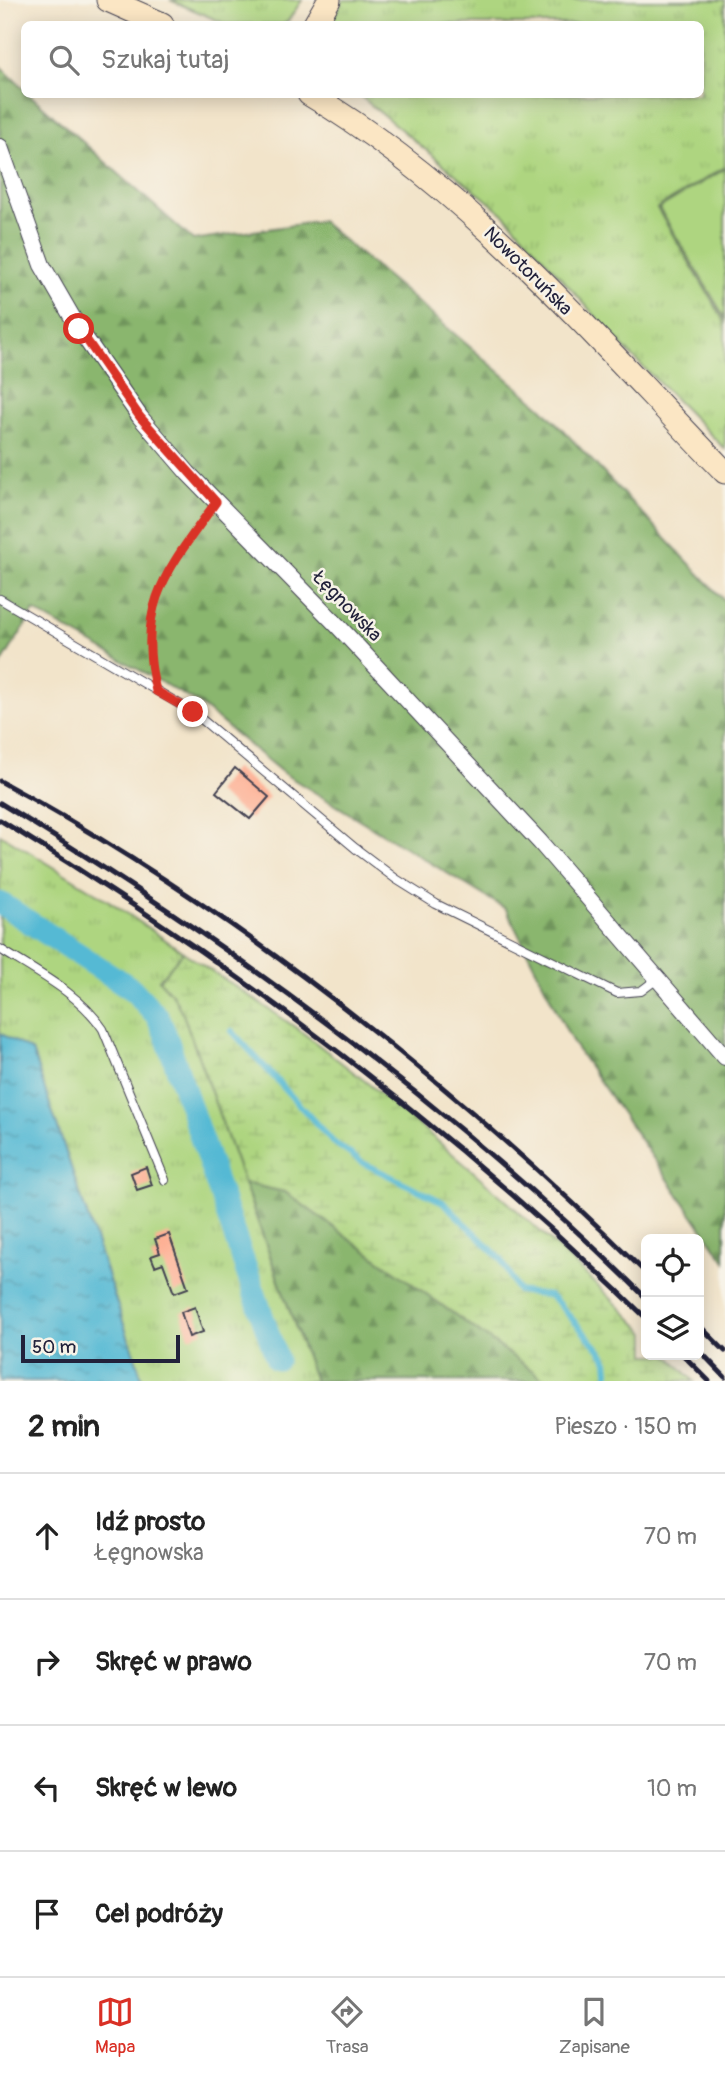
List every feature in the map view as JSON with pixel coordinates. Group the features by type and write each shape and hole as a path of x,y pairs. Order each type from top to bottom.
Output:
{"main road":[{"path":"108,0 155,21"},
{"path":"317,21 329,0"},
{"name":"Nowotoruńska","path":"316,98 364,127 477,221 553,293 725,472"}],"street":[{"name":"Łęgnowska","path":"0,147 42,265 79,329 140,417 216,502 338,626 530,832 725,1057"}],"lane":[{"path":"0,599 193,712 355,848 396,879 436,904 617,993 642,991 657,979"},
{"path":"0,949 67,992 97,1019 165,1180"}],"path":[{"path":"156,691 148,641 151,614 157,594 185,546 216,502"}],"green space":[{"path":"170,0 302,0 288,21 219,21"},
{"path":"343,0 725,0 725,167 657,208 725,322 725,449 622,346 506,216 363,98 704,98 704,21 332,21"},
{"path":"0,66 21,86 21,98 33,98 193,240 321,221 542,408 725,601 725,1261 573,1043 506,909 283,773 198,703 34,611 0,666"},
{"path":"725,169 725,318 659,208"},
{"path":"0,834 109,901 183,952 159,980 172,994 183,1014 315,1381 0,1381"},
{"path":"183,952 311,1039 441,1144 566,1255 641,1328 641,1360 673,1360 694,1381 547,1381 285,1192 244,1183 183,1014 172,994 159,980"},
{"path":"244,1183 285,1192 547,1381 315,1381"}],"water":[{"path":"0,1033 32,1051 143,1381 0,1381"}],"building":[{"path":"235,768 269,797 250,819 216,792"},
{"path":"146,1167 152,1185 137,1190 131,1173"},
{"path":"169,1234 188,1288 174,1293 163,1263 155,1266 151,1256 160,1253 155,1239"},
{"path":"195,1307 203,1332 189,1337 181,1312"}],"waterway":[{"path":"0,903 132,989 157,1016 277,1359"},
{"path":"232,1031 333,1142 363,1163 443,1202 501,1259 518,1291 550,1296 557,1302 604,1355 609,1381"}],"railway":[{"path":"0,781 175,886 340,1004 497,1134 641,1268"},
{"path":"0,803 172,913 338,1031 496,1159 645,1297"},
{"path":"0,820 172,931 337,1051 495,1180 641,1313"},
{"path":"704,1330 725,1351"},
{"path":"704,1355 725,1377"},
{"path":"688,1360 709,1381"}],"route":[{"path":"79,329 140,417 216,502 185,546 157,594 151,614 148,649 156,691 193,712"}]}
